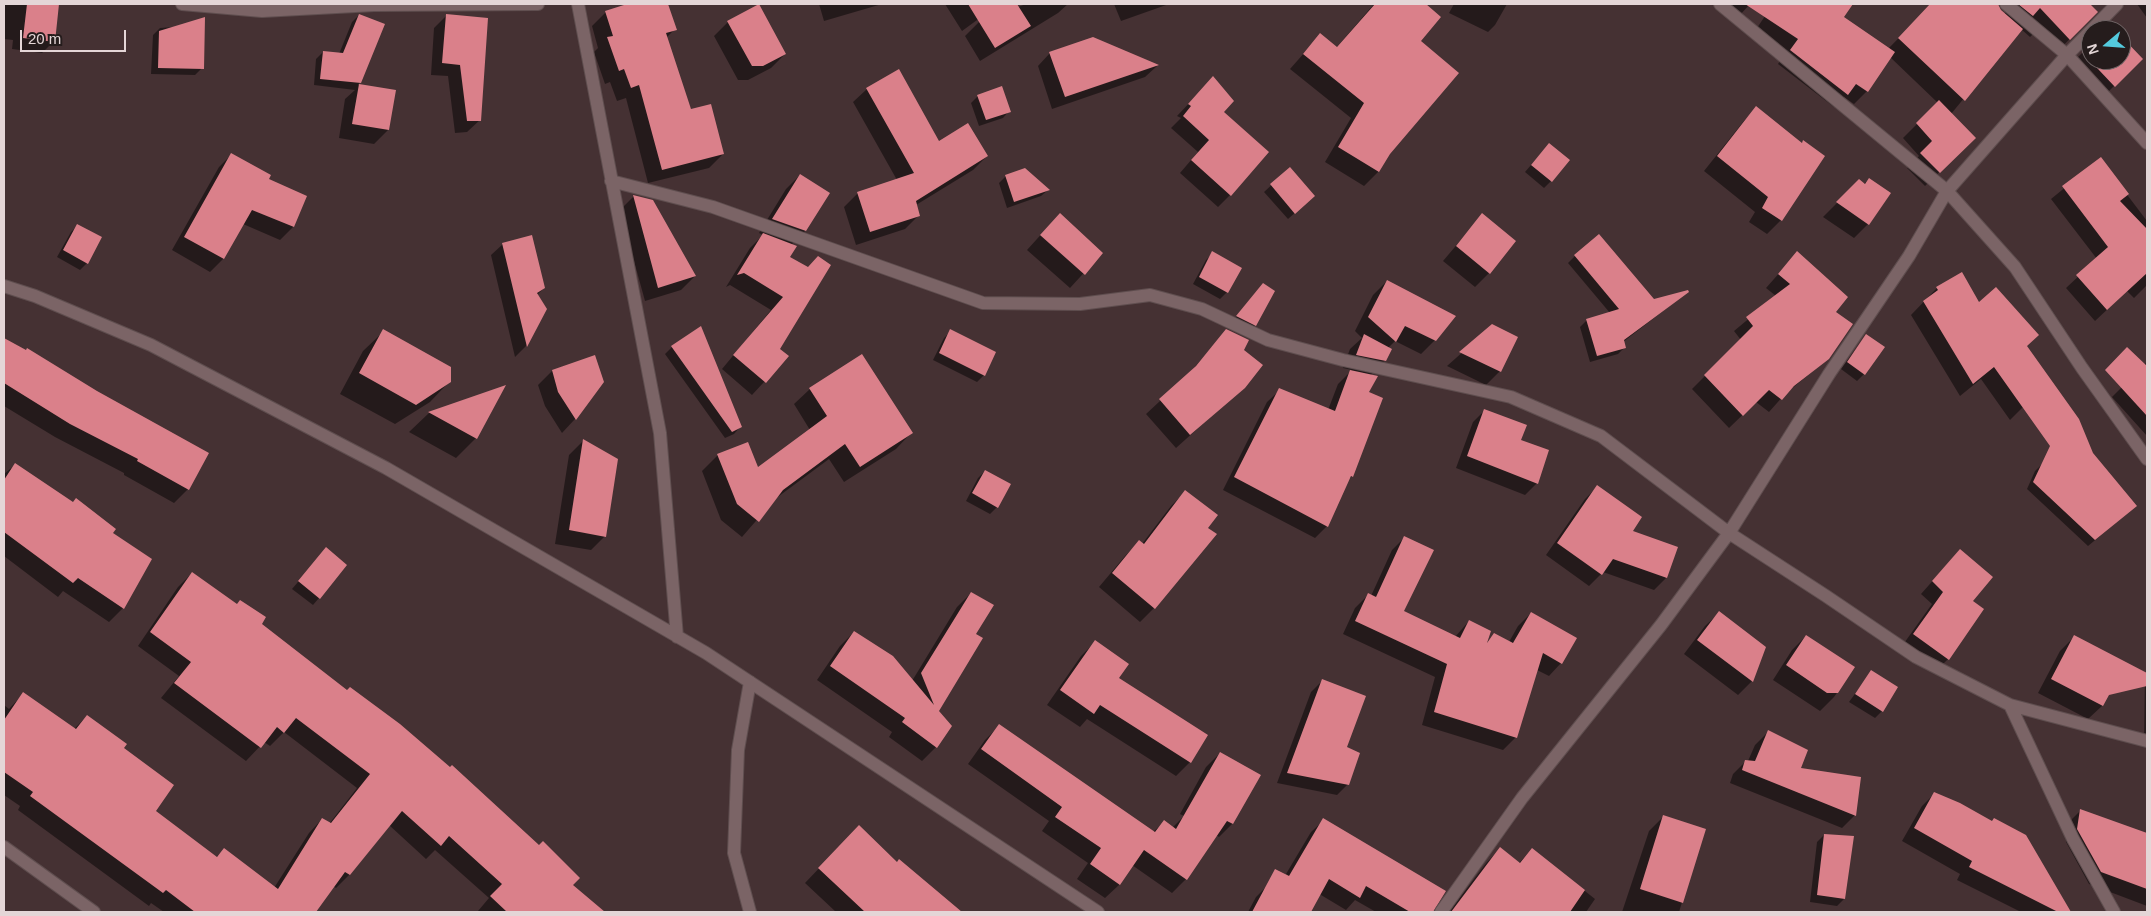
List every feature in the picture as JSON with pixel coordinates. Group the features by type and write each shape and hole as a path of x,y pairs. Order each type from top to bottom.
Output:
{"street":[{"path":"182,4 262,11 374,5 538,4"},
{"path":"578,4 660,433 677,637"},
{"path":"1720,4 1947,191 2015,267 2082,368 2147,459"},
{"path":"2006,4 2067,55 2147,143"},
{"path":"1441,912 1522,798 1661,625 1729,534 1829,374 1909,256 1947,191 2067,55 2117,4"},
{"path":"611,181 713,207 983,303 1080,304 1150,295 1202,309 1268,340 1353,362 1511,397 1601,436 1729,534 1826,596 1916,657 2010,705 2147,741"},
{"path":"4,286 35,296 150,345 386,468 677,637 750,682 1098,912"},
{"path":"750,682 738,750 734,853 750,912"},
{"path":"2010,705 2073,839 2114,912"},
{"path":"4,848 94,912"}],"building":[{"path":"27,4 59,4 55,42 23,38"},
{"path":"627,4 668,4 677,30 666,33 691,109 711,104 724,154 662,170 639,85 631,88 624,69 619,71 607,37 613,36 605,11"},
{"path":"759,4 786,54 763,66 752,66 727,21"},
{"path":"968,4 1017,4 1031,26 995,48"},
{"path":"1375,4 1426,4 1441,17 1421,41 1459,73 1390,154 1379,172 1338,147 1364,103 1303,54 1320,33 1337,47"},
{"path":"1745,4 1853,4 1844,17 1895,52 1868,92 1856,84 1848,95 1790,50 1798,39"},
{"path":"1930,4 1998,4 2001,10 2023,29 1965,101 1898,38"},
{"path":"2018,4 2090,4 2098,12 2090,20 2081,20 2081,29 2070,40 2040,8 2033,16"},
{"path":"359,14 385,24 361,83 320,79 323,51 343,53"},
{"path":"446,14 488,18 481,121 467,121 460,65 442,63"},
{"path":"205,17 204,69 158,68 159,31"},
{"path":"1093,37 1159,65 1065,97 1049,52"},
{"path":"2131,46 2143,59 2115,87 2099,70 2131,70"},
{"path":"899,69 939,141 968,123 988,156 916,201 920,216 870,232 857,192 914,173 866,88"},
{"path":"1213,76 1234,101 1224,112 1269,152 1231,196 1191,160 1209,140 1183,116 1191,106 1188,104"},
{"path":"359,84 396,90 389,130 352,124"},
{"path":"1002,86 1011,112 986,120 977,95"},
{"path":"1939,100 1976,138 1940,173 1920,153 1932,141 1916,123"},
{"path":"1756,106 1802,143 1803,140 1825,156 1782,221 1762,208 1768,197 1717,156"},
{"path":"1549,143 1570,160 1552,182 1531,165"},
{"path":"231,153 271,175 269,179 307,196 294,227 252,210 224,259 184,237"},
{"path":"2101,157 2129,194 2120,201 2147,229 2147,273 2107,310 2076,275 2108,247 2062,186"},
{"path":"1290,167 1315,196 1295,214 1270,184"},
{"path":"1025,168 1050,190 1014,202 1005,175"},
{"path":"800,174 830,193 806,231 772,219"},
{"path":"1869,178 1891,193 1869,225 1836,202 1859,179 1865,184"},
{"path":"633,195 653,200 696,276 658,288"},
{"path":"1060,213 1103,253 1085,275 1040,235"},
{"path":"1482,213 1516,241 1490,274 1456,246"},
{"path":"77,224 102,237 88,264 63,250"},
{"path":"763,233 797,246 790,257 808,267 818,256 831,265 780,349 789,356 766,383 733,355 783,297 744,273 737,275"},
{"path":"1599,234 1654,299 1688,290 1689,292 1624,340 1626,348 1597,356 1586,319 1619,309 1574,255"},
{"path":"532,235 545,288 537,293 547,309 527,347 502,243"},
{"path":"1212,251 1242,268 1228,293 1199,277"},
{"path":"1797,251 1848,297 1836,312 1853,324 1829,359 1794,386 1782,400 1769,390 1743,416 1704,375 1753,326 1746,317 1790,284 1778,274"},
{"path":"1962,272 1979,302 1996,287 2039,335 2027,346 2079,419 2093,453 2137,506 2095,540 2033,482 2050,446 1994,367 1973,384 1923,301 1938,290 1936,287"},
{"path":"1387,280 1456,316 1436,341 1405,326 1396,342 1368,317"},
{"path":"1263,283 1275,291 1256,326 1236,316"},
{"path":"1492,324 1518,337 1501,372 1459,352"},
{"path":"701,326 742,427 732,432 671,346"},
{"path":"383,329 451,367 451,382 416,405 359,373"},
{"path":"950,329 996,352 985,376 939,353"},
{"path":"1226,329 1249,340 1244,350 1263,365 1245,388 1190,435 1159,399 1196,366"},
{"path":"1364,334 1392,349 1386,361 1356,355"},
{"path":"1866,334 1885,347 1865,375 1847,362"},
{"path":"4,338 26,350 27,348 97,391 209,453 189,490 137,461 138,459 70,424 4,383"},
{"path":"2127,347 2147,366 2147,416 2105,370"},
{"path":"862,354 913,433 860,467 845,444 783,490 759,522 737,504 717,454 748,442 758,467 827,416 809,388"},
{"path":"595,355 604,382 576,420 558,392 552,370"},
{"path":"1350,370 1378,376 1369,392 1383,398 1353,477 1351,476 1328,527 1234,477 1279,388 1335,411"},
{"path":"506,385 477,439 428,412"},
{"path":"1484,409 1527,425 1521,440 1549,450 1538,484 1467,456"},
{"path":"583,439 618,459 606,537 569,530"},
{"path":"15,463 73,502 76,498 116,529 113,533 152,559 124,609 78,578 73,583 4,532 4,480"},
{"path":"985,470 1011,484 998,508 972,493"},
{"path":"1597,485 1642,517 1633,531 1678,547 1667,578 1613,559 1602,575 1557,543"},
{"path":"1185,490 1218,515 1208,528 1217,534 1155,609 1112,573 1139,540 1144,544"},
{"path":"1404,536 1434,550 1404,611 1460,638 1469,620 1491,631 1487,643 1494,633 1513,643 1531,612 1577,638 1562,664 1543,653 1517,738 1434,712 1447,664 1355,621 1368,593 1376,597"},
{"path":"326,547 347,565 320,599 298,581"},
{"path":"1960,549 1993,577 1973,601 1984,609 1949,660 1913,634 1943,592 1932,581"},
{"path":"192,572 237,604 240,600 266,617 262,624 347,690 350,687 400,724 450,767 452,765 539,845 543,841 580,878 573,885 605,912 507,912 490,896 502,884 449,836 441,846 402,811 350,875 345,872 316,912 195,912 166,890 163,893 30,796 33,792 4,772 4,720 23,692 76,729 87,715 127,744 124,748 174,785 156,811 217,857 224,848 278,889 322,818 331,823 370,774 296,718 284,733 277,727 261,748 174,683 191,662 150,632"},
{"path":"971,592 994,605 976,634 983,638 939,711 952,726 937,748 902,722 905,718 830,666 854,631 893,656 934,705 921,673"},
{"path":"1719,611 1766,647 1753,682 1697,640"},
{"path":"1806,635 1855,667 1838,693 1827,693 1786,665"},
{"path":"2074,635 2147,673 2147,686 2109,695 2103,706 2051,679"},
{"path":"1095,640 1129,664 1119,678 1208,735 1191,763 1100,705 1094,714 1060,690"},
{"path":"1871,670 1898,687 1883,712 1855,694"},
{"path":"1322,679 1366,696 1347,747 1360,753 1349,785 1287,773"},
{"path":"999,724 1155,832 1164,820 1176,829 1220,752 1261,775 1233,824 1227,821 1187,880 1144,850 1120,885 1090,864 1101,848 1055,817 1062,807 981,749"},
{"path":"1768,730 1808,750 1801,768 1861,777 1856,816 1742,770 1745,760 1755,761"},
{"path":"1934,792 1960,803 1992,821 1994,818 2026,835 2071,912 2058,912 1969,867 1972,861 1914,828"},
{"path":"2080,809 2147,833 2147,889 2101,872 2077,829"},
{"path":"1663,815 1706,829 1683,903 1640,889"},
{"path":"1323,818 1446,891 1433,912 1410,912 1366,886 1360,898 1329,879 1311,912 1252,912 1275,869 1289,876"},
{"path":"859,825 897,862 899,859 962,912 865,912 818,868"},
{"path":"1824,834 1854,836 1845,899 1817,895"},
{"path":"1500,847 1520,863 1532,848 1585,890 1570,912 1451,912"}]}
